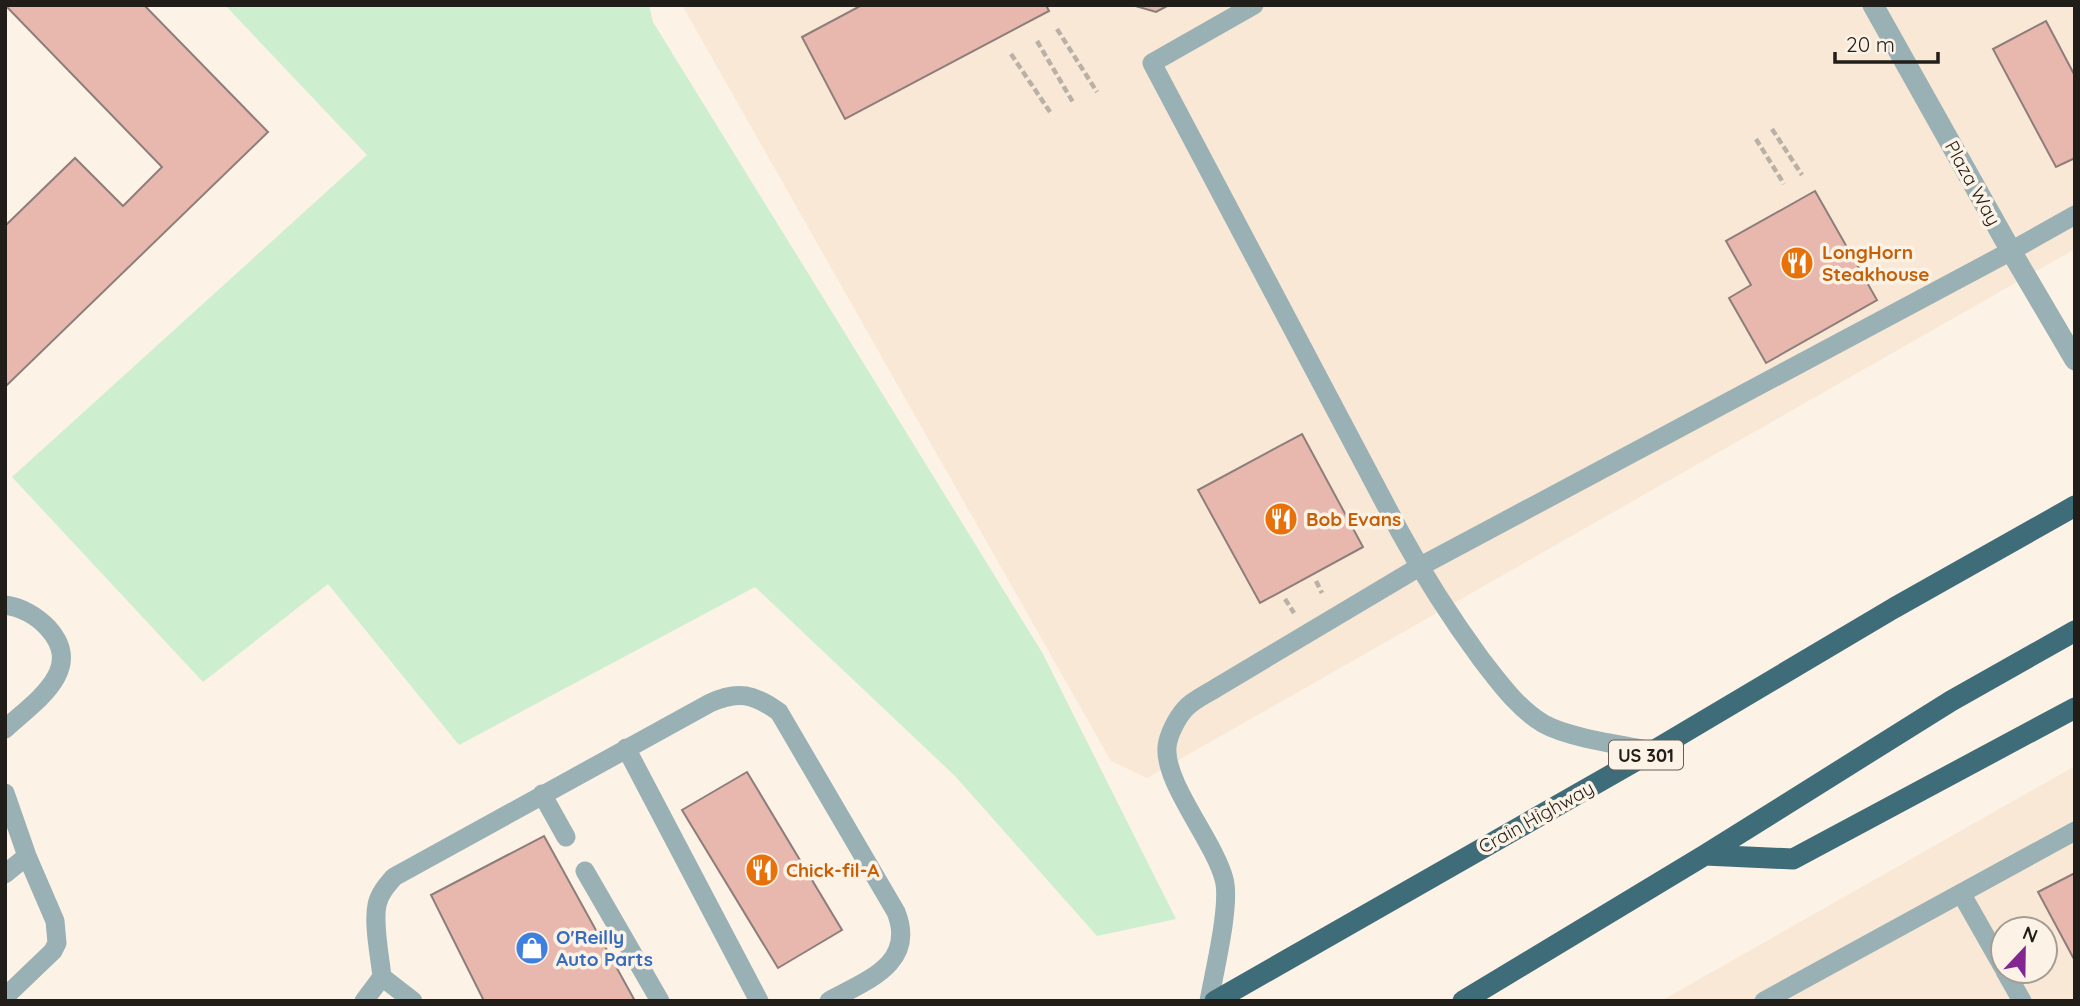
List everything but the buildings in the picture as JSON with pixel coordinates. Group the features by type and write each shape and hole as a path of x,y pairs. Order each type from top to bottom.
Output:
{"highway":[{"name":"Crain Highway","path":"1215,1001 2075,506"},
{"path":"1468,1000 1951,701 2075,631"},
{"path":"1705,855 1793,859 2075,708"}],"street":[{"name":"Plaza Way","path":"1873,5 2075,360"}],"lane":[{"path":"1254,5 1153,64 1419,568 1459,629 1499,682 1528,713 1546,726 1653,751"},
{"path":"1209,1001 1225,906 1225,880 1170,772 1167,747 1174,727 1186,708 1419,568 2075,215"},
{"path":"5,605 24,610 38,618 58,641 63,655 62,667 50,687 5,729"},
{"path":"364,1001 382,977 377,902 394,877 626,748 726,696 741,694 755,698 779,712 896,912 901,925 898,950 883,971 829,1001"},
{"path":"626,748 759,1001"},
{"path":"5,793 27,856 55,921 57,943 53,951 5,997"},
{"path":"542,794 566,837"},
{"path":"1764,1001 2075,831"},
{"path":"5,874 27,856"},
{"path":"585,871 660,1001"},
{"path":"1961,894 1989,943"},
{"path":"382,977 413,1001"},
{"path":"2013,985 2022,1001"}],"path":[{"path":"1057,29 1097,92"},
{"path":"1037,41 1074,104"},
{"path":"1011,54 1052,115"},
{"path":"1772,129 1802,175"},
{"path":"1756,139 1783,184"}],"shaded area":[{"path":"682,5 2075,5 2075,249 1147,778 1111,761"},
{"path":"2075,766 2075,1001 1661,1001"}],"green space":[{"path":"225,5 649,5 653,22 1043,654 1176,919 1097,936 955,776 755,587 459,745 328,584 203,682 12,477 367,155"}],"place":[{"name":"LongHorn Steakhouse","path":"1797,263"},
{"name":"Bob Evans","path":"1281,519"},
{"name":"Chick-fil-A","path":"762,870"},
{"name":"O'Reilly Auto Parts","path":"532,948"}]}
